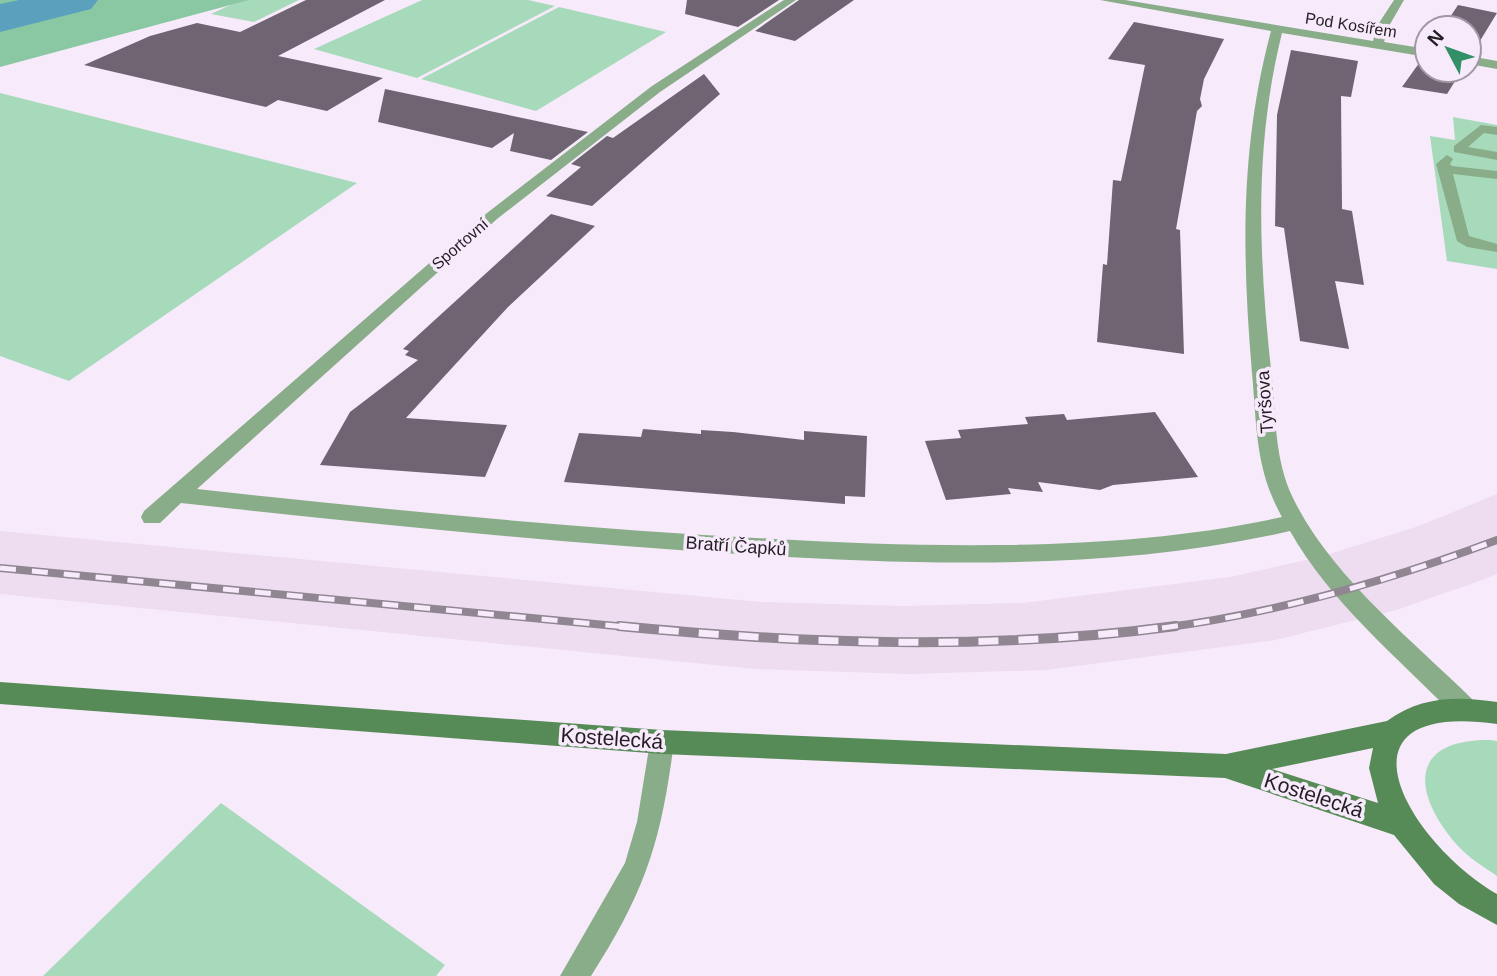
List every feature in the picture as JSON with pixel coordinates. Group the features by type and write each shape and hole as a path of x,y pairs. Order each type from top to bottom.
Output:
{"street":[{"name":"Sportovní","path":"152,517 501,209 656,89 790,0"},
{"name":"Pod Kosířem","path":"1105,0 1413,51"},
{"path":"1378,45 1383,26 1399,0"},
{"name":"Tyršova","path":"1277,29 1257,104 1251,219 1270,467 1278,496 1295,522 1349,590 1463,707"},
{"name":"Bratří Čapků","path":"177,495 530,531 845,554 951,555 1063,551 1262,530 1295,522"},
{"name":"Kostelecká","path":"0,693 662,741 1226,766 1393,732"},
{"name":"Kostelecká","path":"1497,713 1463,707 1427,710 1408,719 1393,732 1387,747 1385,782 1403,825 1423,852 1450,879 1497,911"},
{"name":"Kostelecká","path":"1226,766 1403,825"}],"lane":[{"path":"1497,131 1481,129 1444,162 1462,239 1472,244 1497,248"},
{"path":"1458,149 1497,156"},
{"path":"1445,168 1497,175"},
{"path":"574,976 618,906 643,849 654,803 662,741"}],"shaded area":[{"path":"1497,494 1497,574 1482,580 1396,610 1275,640 1046,670 910,674 755,669 0,594 0,531 761,602 902,606 1023,603 1230,577 1320,557 1419,526"}],"green space":[{"path":"0,0 249,0 0,67"},
{"path":"241,0 299,0 254,22 211,14"},
{"path":"422,0 528,0 555,6 417,78 314,49"},
{"path":"559,7 666,32 536,111 421,79"},
{"path":"0,93 357,183 69,381 0,356"},
{"path":"1453,117 1497,125 1497,269 1447,261 1430,136 1455,140"},
{"path":"1497,741 1497,876 1458,846 1432,808 1426,790 1426,774 1431,760 1443,749 1463,742"},
{"path":"221,803 445,965 436,976 43,976"}],"building":[{"path":"306,0 385,0 278,56 383,78 327,111 278,100 266,107 84,65 150,36 197,23 240,32"},
{"path":"687,0 779,0 738,27 685,14"},
{"path":"799,0 854,0 795,41 755,31"},
{"path":"1458,5 1497,13 1483,36 1483,14 1452,14"},
{"path":"1134,22 1224,39 1204,79 1200,99 1202,106 1197,111 1176,229 1180,230 1184,354 1097,342 1103,264 1107,265 1113,180 1121,181 1145,65 1108,59"},
{"path":"1291,50 1358,61 1351,97 1341,96 1342,209 1352,211 1364,285 1335,281 1349,349 1300,341 1284,228 1275,226 1277,115"},
{"path":"1413,72 1413,84 1453,84 1447,94 1402,87"},
{"path":"704,74 720,94 592,206 546,196 581,167 571,164 607,136 613,138"},
{"path":"385,89 588,132 551,160 510,151 514,133 492,148 378,122"},
{"path":"551,214 595,226 508,307 406,418 507,425 485,477 320,465 350,412 418,360 405,355 409,351 403,349"},
{"path":"1155,412 1198,477 1113,485 1100,490 1038,482 1043,492 1008,488 1011,494 946,500 925,441 961,438 958,430 1028,424 1025,417 1064,414 1067,420"},
{"path":"643,429 701,434 701,430 733,432 804,440 804,431 867,436 865,497 845,496 845,504 564,482 579,433 641,437"}],"waterway":[{"path":"0,18 76,0"}],"railway":[{"path":"1162,628 1248,614 1332,594 1497,540"},
{"path":"0,568 637,628"},
{"path":"619,626 758,637 897,642 1036,639 1176,626"}]}
